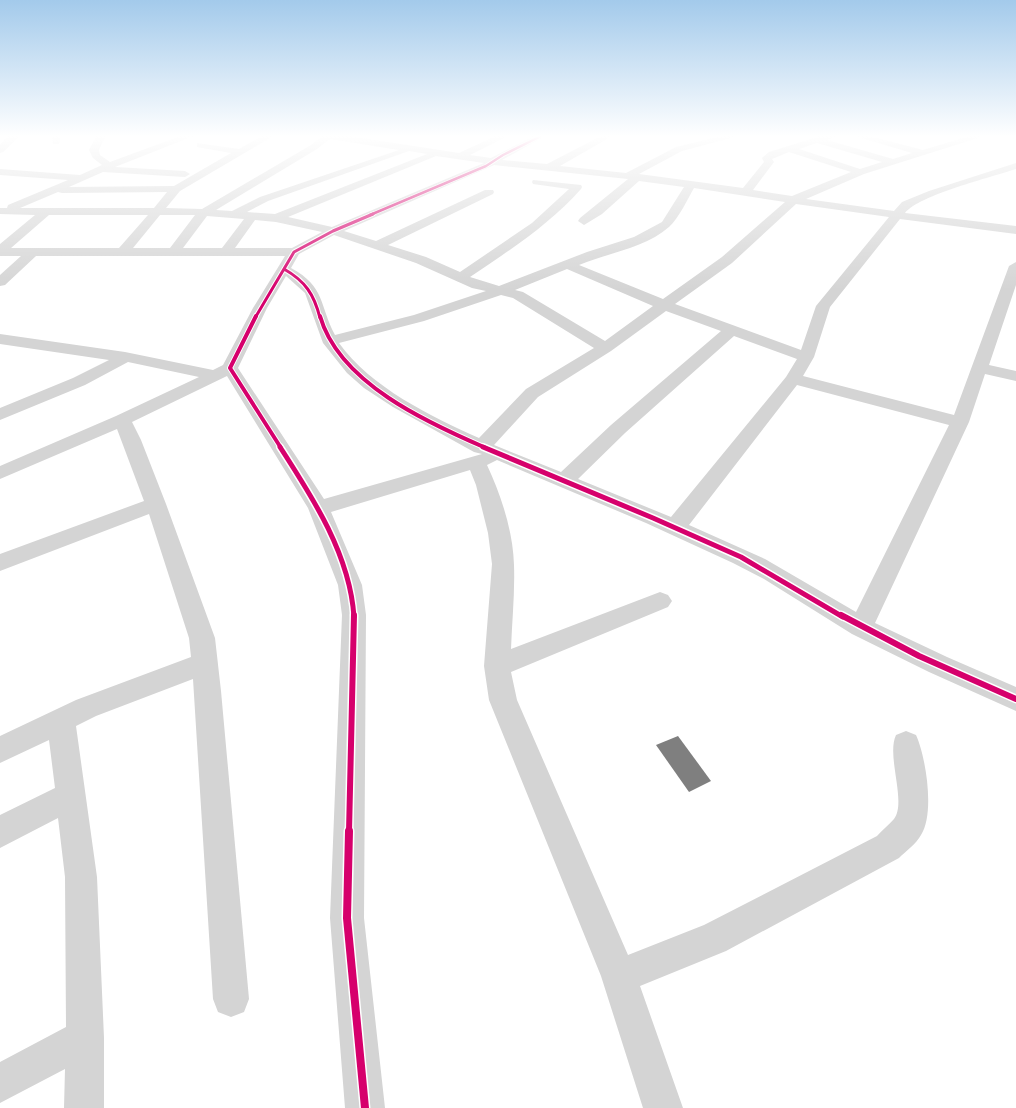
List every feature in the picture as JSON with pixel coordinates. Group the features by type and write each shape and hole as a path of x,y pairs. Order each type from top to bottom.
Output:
{"street":[{"path":"1,212 61,187"},
{"path":"122,253 180,187"},
{"path":"174,252 204,212 245,187"},
{"path":"236,213 264,199 299,187"},
{"path":"276,218 354,187"},
{"path":"0,473 122,420 223,371 289,260 333,231 437,187"},
{"path":"460,278 541,221 581,187 578,187"},
{"path":"584,221 597,213 622,187"},
{"path":"330,342 419,318 504,290 654,232 666,224 685,187"},
{"path":"723,187 896,216 1016,230"},
{"path":"746,192 750,187"},
{"path":"319,508 485,455 532,393 605,348 727,260 793,200 825,187"},
{"path":"675,527 793,379 806,357 824,306 896,216 906,204 952,187"},
{"path":"51,191 176,189"},
{"path":"602,190 618,191"},
{"path":"375,246 489,192"},
{"path":"0,251 46,211"},
{"path":"1,212 204,212 236,213 276,218 333,231 421,260 477,284 504,290 525,298 605,348"},
{"path":"226,252 253,215"},
{"path":"0,251 226,252 289,260"},
{"path":"0,282 33,252"},
{"path":"289,260 296,274 308,284 314,295 330,342 342,358 380,392 422,418 485,455 564,481 675,527 743,558 861,627 954,673 1016,699"},
{"path":"568,265 664,306 806,357"},
{"path":"861,627 960,422 1016,266"},
{"path":"564,481 618,429 731,331"},
{"path":"0,339 223,371 319,508 342,561 350,585 354,615 347,918 365,1108"},
{"path":"0,415 101,373 125,357"},
{"path":"979,368 1016,376"},
{"path":"793,379 960,422"},
{"path":"122,420 132,440 156,504 202,638 231,999"},
{"path":"485,455 486,485 499,534 503,564 497,666 503,700 619,976 662,1108"},
{"path":"0,563 156,504"},
{"path":"497,666 660,601"},
{"path":"0,750 61,720 205,663"},
{"path":"61,720 69,796 81,877 85,1038 84,1108"},
{"path":"619,976 714,939 888,847 910,825 914,794 906,744"},
{"path":"0,832 69,796"},
{"path":"0,1083 85,1038"}],"building":[{"path":"678,736 711,781 689,792 656,745"}],"cycle path":[{"path":"365,1108 347,918 354,615 350,585 319,508 230,368 260,308 294,252 333,231 437,187"},
{"path":"284,269 306,284 312,293 325,331 344,361 370,384 419,415 480,446 741,557 881,637 938,665 1016,699"}]}
